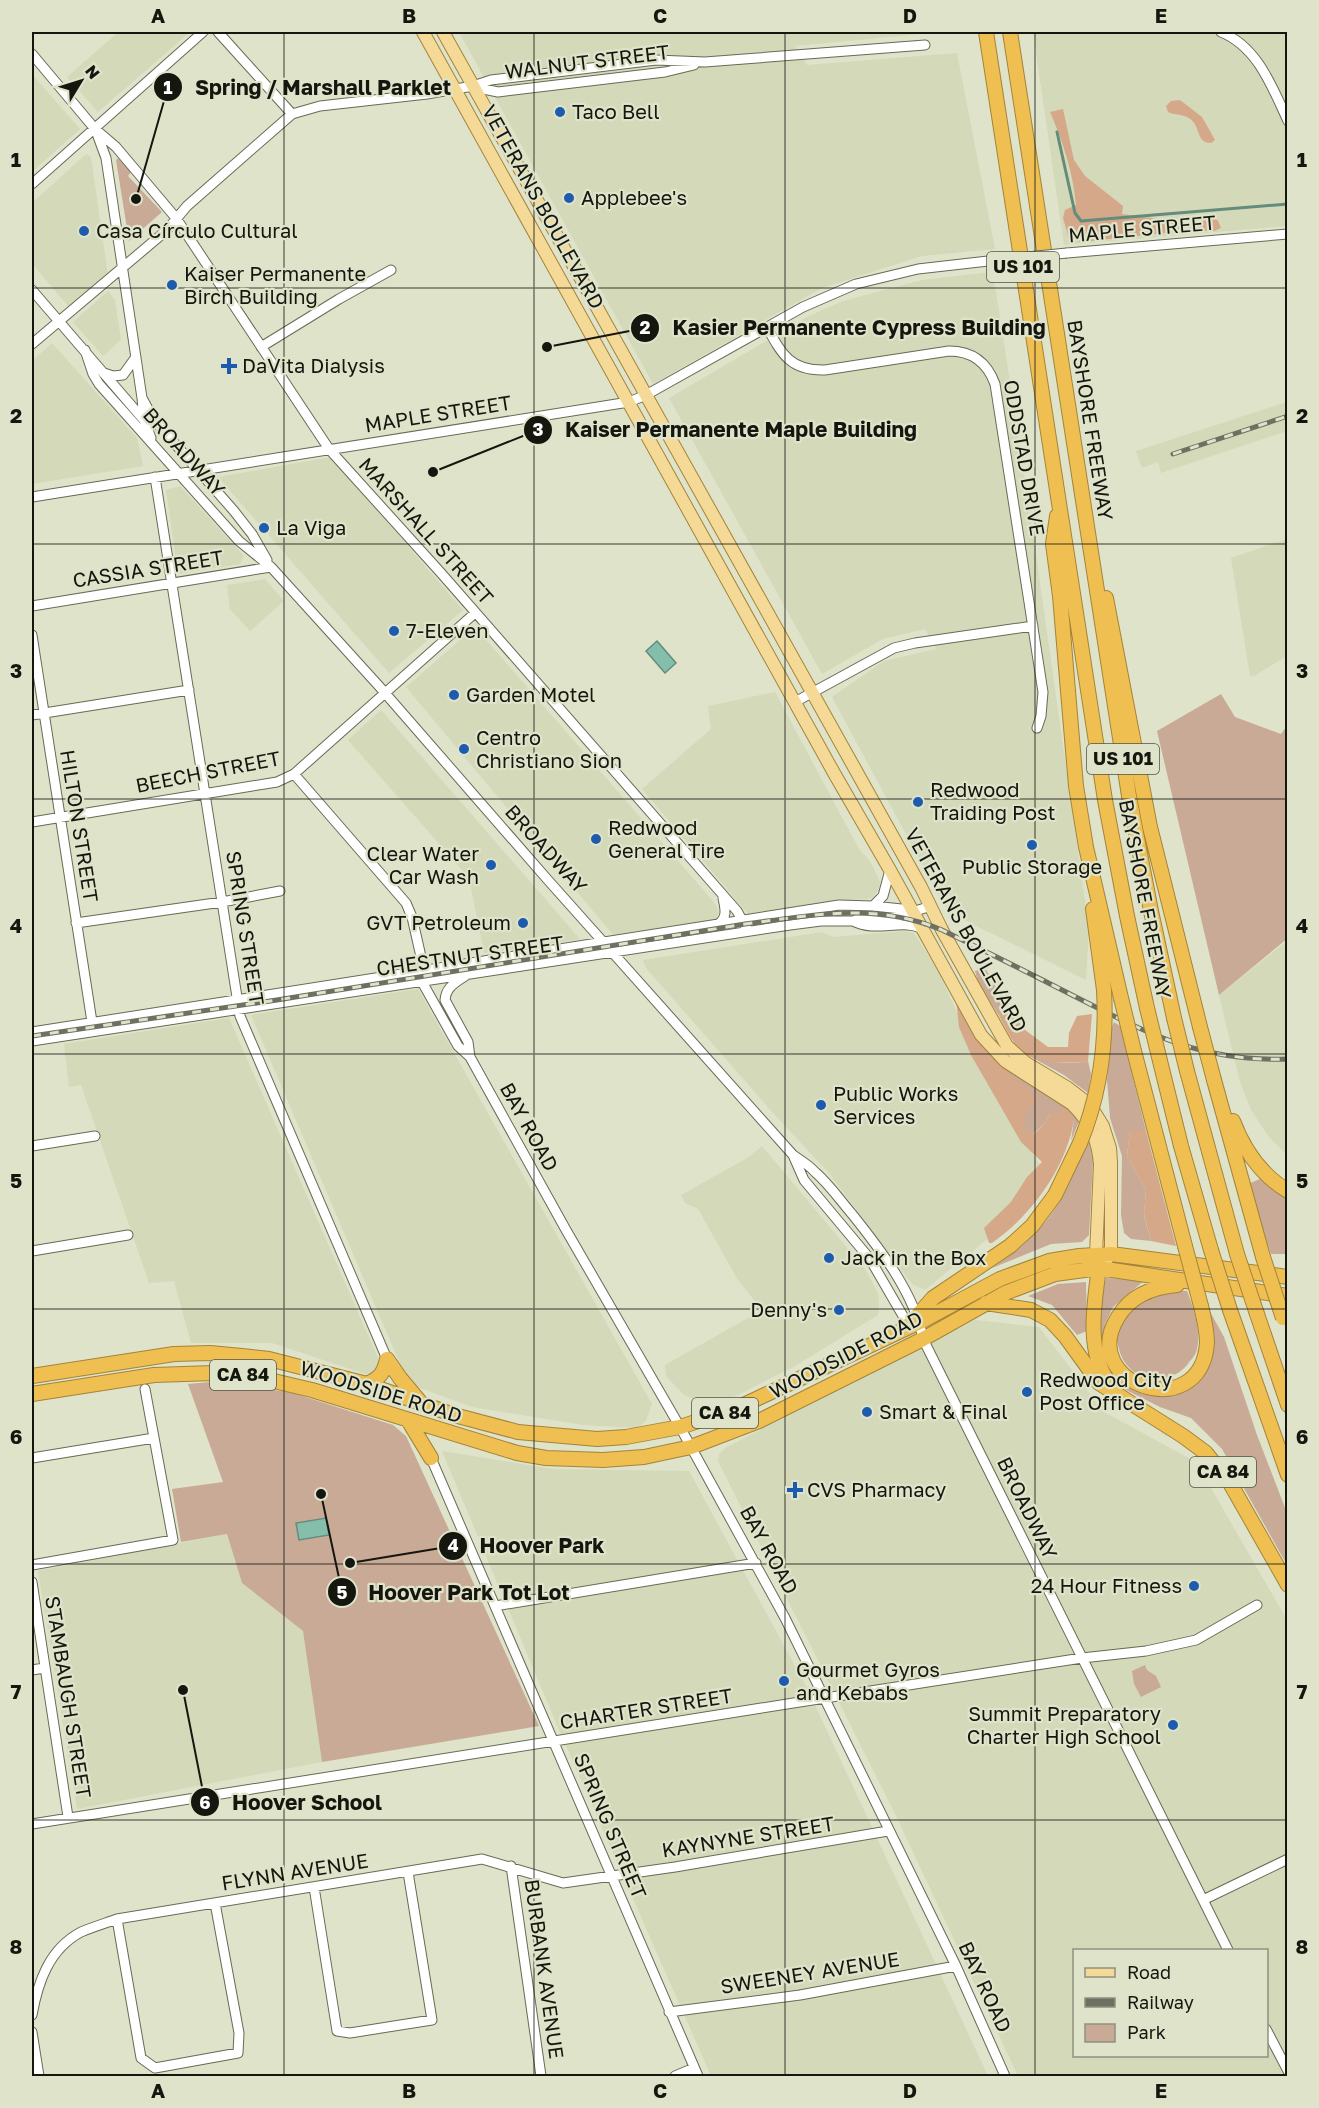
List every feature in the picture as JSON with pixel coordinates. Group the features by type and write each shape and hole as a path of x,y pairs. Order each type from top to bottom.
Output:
{"highway":[{"name":"BAYSHORE FREEWAY","path":"986,32 1109,823 1147,1008 1181,1146 1211,1250 1287,1475"},
{"name":"BAYSHORE FREEWAY","path":"1010,32 1139,854 1187,1071 1238,1254 1287,1405"},
{"path":"1082,499 1114,633 1150,828 1263,1257 1285,1324"},
{"path":"1059,502 1053,544 1060,596 1076,786 1086,847 1134,1051 1185,1246 1201,1306 1207,1341 1203,1360 1194,1375 1180,1385 1161,1390 1141,1386 1124,1375 1113,1358 1111,1341 1114,1324 1124,1309 1137,1297 1153,1289 1174,1285 1200,1285"},
{"path":"915,1321 933,1298 1010,1246 1032,1226 1055,1195 1080,1143 1091,1113 1101,1070 1105,1024 1104,990 1086,847"},
{"path":"1218,1081 1244,1146 1260,1170 1287,1191"},
{"name":"WOODSIDE ROAD","path":"32,1394 154,1375 214,1372 248,1375 280,1382 517,1453 546,1458 603,1460 633,1458 691,1447 759,1421 1025,1284 1098,1262 1111,1254 1287,1276"},
{"name":"WOODSIDE ROAD","path":"32,1376 174,1354 210,1353 269,1359 367,1384 488,1426 556,1437 597,1439 626,1437 680,1427 735,1409 981,1288 1020,1271 1063,1258 1098,1262 1200,1285 1285,1296"},
{"path":"1098,1262 1094,1308 1096,1349 1102,1373 1117,1395"},
{"path":"1180,1263 1287,1266"},
{"path":"986,1303 1031,1310 1050,1320 1065,1336 1099,1383 1117,1395"},
{"path":"367,1384 377,1380 384,1373 387,1359"},
{"path":"387,1359 423,1404"},
{"name":"CA 84","path":"1117,1395 1183,1436 1214,1461 1238,1496 1287,1585"},
{"path":"408,1420 431,1458"},
{"path":"431,1458 436,1442 448,1432"}],"main road":[{"name":"VETERANS BOULEVARD","path":"423,32 834,773 988,1043 1016,1069 1061,1095 1072,1104 1093,1130 1100,1164 1098,1262"},
{"name":"VETERANS BOULEVARD","path":"443,32 1007,1046 1026,1063 1090,1105 1103,1126 1112,1162 1111,1254"},
{"path":"681,496 709,508"}],"street":[{"path":"32,184 203,32"},
{"path":"218,32 292,114"},
{"path":"1227,33 1252,54 1264,70 1287,121"},
{"name":"WALNUT STREET","path":"32,344 167,230 187,206 292,114 320,106 455,89 492,80 656,60 705,62 925,45"},
{"name":"MARSHALL STREET","path":"32,54 95,129 116,147 177,218 329,449 723,896 743,920 748,931"},
{"name":"WALNUT STREET","path":"473,86 498,92 665,72 705,62"},
{"path":"95,129 106,158 144,420 148,434 157,447"},
{"name":"MAPLE STREET","path":"32,497 629,402 646,395 819,299 875,279 941,265 1287,234"},
{"path":"261,347 391,270"},
{"name":"BROADWAY","path":"32,290 144,420 163,430 198,470 252,534 271,567"},
{"name":"ODDSTAD DRIVE","path":"767,327 787,358 807,369 825,370 949,351 969,354 986,365 995,384 1043,692 1043,705 1037,728"},
{"name":"BROADWAY","path":"85,350 99,384 145,436 181,473 239,541 271,567 385,692 793,1155 815,1171 868,1234 893,1270 922,1339 1228,1949"},
{"path":"103,372 113,376 123,375 136,357"},
{"path":"142,398 154,420 163,430"},
{"name":"SPRING STREET","path":"155,477 240,1016 387,1359"},
{"name":"CASSIA STREET","path":"32,606 271,567"},
{"name":"BEECH STREET","path":"32,822 277,782 294,774 475,613"},
{"path":"795,702 883,653 904,645 1033,626"},
{"name":"HILTON STREET","path":"32,635 92,1022"},
{"path":"32,715 189,690"},
{"path":"294,774 406,903 412,917 424,970"},
{"path":"873,906 883,896 890,870"},
{"path":"76,923 222,902 280,891"},
{"path":"718,924 723,921 726,910 723,896"},
{"name":"CHESTNUT STREET","path":"32,1041 424,970 839,905 913,911"},
{"name":"CHESTNUT STREET","path":"32,1032 92,1022 454,975 465,976 821,921 892,917 931,906"},
{"path":"853,921 862,926 882,927 905,924 921,928"},
{"name":"BAY ROAD","path":"465,976 450,986 445,1000 468,1042 470,1057"},
{"name":"BAY ROAD","path":"421,981 458,1046 470,1057 756,1563 956,1966 1005,2076"},
{"path":"32,1146 95,1136"},
{"name":"BROADWAY","path":"793,1155 804,1180 870,1259 915,1321"},
{"path":"32,1251 128,1235"},
{"path":"32,1564 173,1540 146,1389"},
{"path":"32,1458 154,1438"},
{"name":"SPRING STREET","path":"431,1458 696,2072"},
{"path":"495,1606 756,1563"},
{"name":"STAMBAUGH STREET","path":"32,1582 69,1817"},
{"name":"CHARTER STREET","path":"32,1824 1082,1658 1146,1651 1196,1640 1257,1605"},
{"path":"32,1670 44,1668"},
{"name":"KAYNYNE STREET","path":"612,1877 888,1831"},
{"name":"FLYNN AVENUE","path":"32,2015 37,1988 55,1953 81,1932 117,1919 482,1859 563,1882 612,1877"},
{"path":"1203,1900 1287,1859"},
{"name":"BURBANK AVENUE","path":"511,1866 541,2076"},
{"path":"314,1887 337,2031 350,2033 432,2020 408,1872"},
{"path":"117,1919 141,2058 155,2068 238,2053 239,2033 215,1903"},
{"name":"SWEENEY AVENUE","path":"669,2012 800,1995 956,1966"},
{"path":"32,2032 39,2076"},
{"path":"1268,2033 1287,2071"},
{"path":"675,2076 696,2072"}],"shaded area":[{"path":"116,32 190,32 98,112 67,77"},
{"path":"459,32 942,32 795,46 807,65 957,53 995,249 922,256 822,288 653,384"},
{"path":"1033,32 1287,32 1287,226 1064,245"},
{"path":"32,74 80,129 32,172"},
{"path":"1180,100 1202,117 1215,140 1211,143 1204,141 1191,120 1185,116 1168,112 1166,106 1171,101"},
{"path":"1063,109 1074,160 1085,176 1123,206 1122,214 1189,223 1211,214 1221,228 1214,231 1192,230 1081,242 1069,239 1063,218 1065,210 1076,205 1075,193 1067,157 1050,112"},
{"path":"86,154 91,157 108,275 70,308 32,264 32,203"},
{"path":"993,272 1031,519 1089,929 1086,980 948,912 832,697 884,661 936,649 925,629 883,639 822,674 669,398 807,317 843,301 922,280"},
{"path":"108,291 115,300 121,340 103,356 73,322"},
{"path":"52,343 137,438 143,466 32,484 32,361"},
{"path":"1287,402 1287,431 1161,473 1158,462 1142,468 1136,451"},
{"path":"331,457 463,610 389,673 218,477"},
{"path":"180,486 244,556 240,564 178,574 166,490"},
{"path":"1287,539 1287,656 1254,676 1250,676 1231,558"},
{"path":"265,579 284,601 250,631 230,609 227,585"},
{"path":"475,627 716,905 719,914 715,920 613,935 406,687"},
{"path":"657,641 676,663 665,673 646,651"},
{"path":"775,692 859,849 869,860 878,877 879,889 873,897 748,914 642,789 711,729 708,706"},
{"path":"381,710 580,939 484,953 469,878 348,740"},
{"path":"906,931 914,933 939,972 970,1042 1046,1176 1024,1209 925,1290 912,1284 828,1172 646,968 643,960 822,932 833,937"},
{"path":"1287,941 1287,1155 1269,1137 1251,1110 1240,1082 1219,995"},
{"path":"418,989 652,1404 646,1421 637,1428 583,1425 472,1407 412,1385 404,1373 251,1015"},
{"path":"956,1000 989,1053 1037,1100 1024,1117 1024,1127 1034,1134 1050,1114 1066,1109 1074,1120 1063,1156 1045,1189 1021,1219 992,1243 989,1243 984,1228 1011,1202 1027,1177 1042,1162 1021,1142 971,1055 959,1027"},
{"path":"1004,1001 1025,1030 1048,1047 1068,1047 1069,1033 1077,1016 1092,1014 1088,1061 1052,1062 1025,1054 1013,1042 999,1016"},
{"path":"229,1018 378,1358 379,1367 371,1376 272,1343 191,1343 174,1281 149,1283 81,1085 69,1087 64,1044"},
{"path":"1130,1130 1146,1131 1176,1246 1151,1241 1144,1214 1146,1190 1127,1156"},
{"path":"762,1146 865,1269 878,1293 878,1315 795,1366 724,1402 709,1405 684,1395 666,1376 665,1365 762,1310 738,1280 698,1209 685,1203 681,1195 749,1157"},
{"path":"975,1320 1039,1327 1104,1412 1196,1462 1287,1620 1287,2076 1018,2076 897,1818 718,1461 719,1454 725,1448"},
{"path":"442,1451 553,1469 689,1471 807,1688 988,2076 711,2076 559,1730"},
{"path":"326,1518 329,1535 299,1540 296,1523"},
{"path":"227,1534 242,1583 303,1631 322,1762 77,1809 38,1571"}],"green space":[{"path":"118,158 131,172 128,176 162,212 129,241 116,160"},
{"path":"1221,694 1235,717 1281,734 1287,726 1288,938 1219,995 1157,731"},
{"path":"985,968 1004,1001 999,1016 978,982 975,971"},
{"path":"1114,1022 1120,1026 1146,1131 1130,1131 1127,1156 1146,1190 1144,1215 1151,1241 1131,1239 1124,1233 1121,1215 1122,1156 1110,1118 1107,1080 1111,1029"},
{"path":"1022,1052 1054,1062 1088,1061 1091,1074 1088,1093 1064,1075"},
{"path":"1002,1067 1050,1095 1080,1119 1071,1141 1074,1120 1050,1114 1044,1124 1033,1134 1023,1127 1024,1117"},
{"path":"1088,1134 1093,1160 1089,1235 1082,1242 1051,1244 992,1268 1027,1241 1055,1209 1073,1176"},
{"path":"1262,1178 1287,1200 1287,1254 1271,1254 1248,1184"},
{"path":"1106,1278 1145,1280 1113,1307 1105,1324 1106,1356 1163,1393 1206,1363 1208,1308 1224,1337 1257,1435 1287,1513 1287,1565 1222,1449 1191,1418 1160,1407 1122,1388 1109,1374 1101,1353 1100,1305"},
{"path":"1086,1282 1087,1331 1077,1335 1052,1305 1028,1296 1058,1284"},
{"path":"1166,1290 1187,1291 1197,1327 1197,1349 1182,1370 1172,1376 1151,1378 1131,1369 1119,1349 1116,1335 1130,1306"},
{"path":"221,1381 293,1393 393,1425 406,1436 539,1726 322,1762 303,1631 242,1583 227,1534 181,1542 172,1489 223,1482 188,1384"},
{"path":"1145,1665 1147,1670 1156,1676 1161,1687 1141,1697 1134,1684 1132,1671"}],"waterway":[{"path":"1057,132 1075,213 1081,221 1288,204"}],"railway":[{"path":"1173,454 1288,416"},
{"path":"32,1036 277,1000 745,924 820,915 868,913 917,921 942,930 1125,1021 1175,1042 1228,1056 1288,1059"}],"place":[{"name":"Taco Bell","path":"560,112"},
{"name":"Applebee's","path":"569,198"},
{"name":"Spring / Marshall Parklet","path":"136,199"},
{"name":"Casa Círculo Cultural","path":"84,231"},
{"name":"Kaiser Permanente Birch Building","path":"172,285"},
{"name":"Kasier Permanente Cypress Building","path":"547,347"},
{"name":"DaVita Dialysis","path":"229,366"},
{"name":"Kaiser Permanente Maple Building","path":"433,472"},
{"name":"La Viga","path":"264,528"},
{"name":"7-Eleven","path":"394,631"},
{"name":"Garden Motel","path":"454,695"},
{"name":"Centro Christiano Sion","path":"464,749"},
{"name":"Redwood Traiding Post","path":"918,802"},
{"name":"Redwood General Tire","path":"596,839"},
{"name":"Public Storage","path":"1032,845"},
{"name":"Clear Water Car Wash","path":"491,865"},
{"name":"GVT Petroleum","path":"523,923"},
{"name":"Public Works Services","path":"821,1105"},
{"name":"Jack in the Box","path":"829,1258"},
{"name":"Denny's","path":"839,1310"},
{"name":"Redwood City Post Office","path":"1027,1392"},
{"name":"Smart & Final","path":"867,1412"},
{"name":"CVS Pharmacy","path":"795,1490"},
{"name":"Hoover Park Tot Lot","path":"321,1494"},
{"name":"Hoover Park","path":"350,1563"},
{"name":"24 Hour Fitness","path":"1194,1586"},
{"name":"Gourmet Gyros and Kebabs","path":"784,1681"},
{"name":"Hoover School","path":"183,1690"},
{"name":"Summit Preparatory Charter High School","path":"1173,1725"}]}
